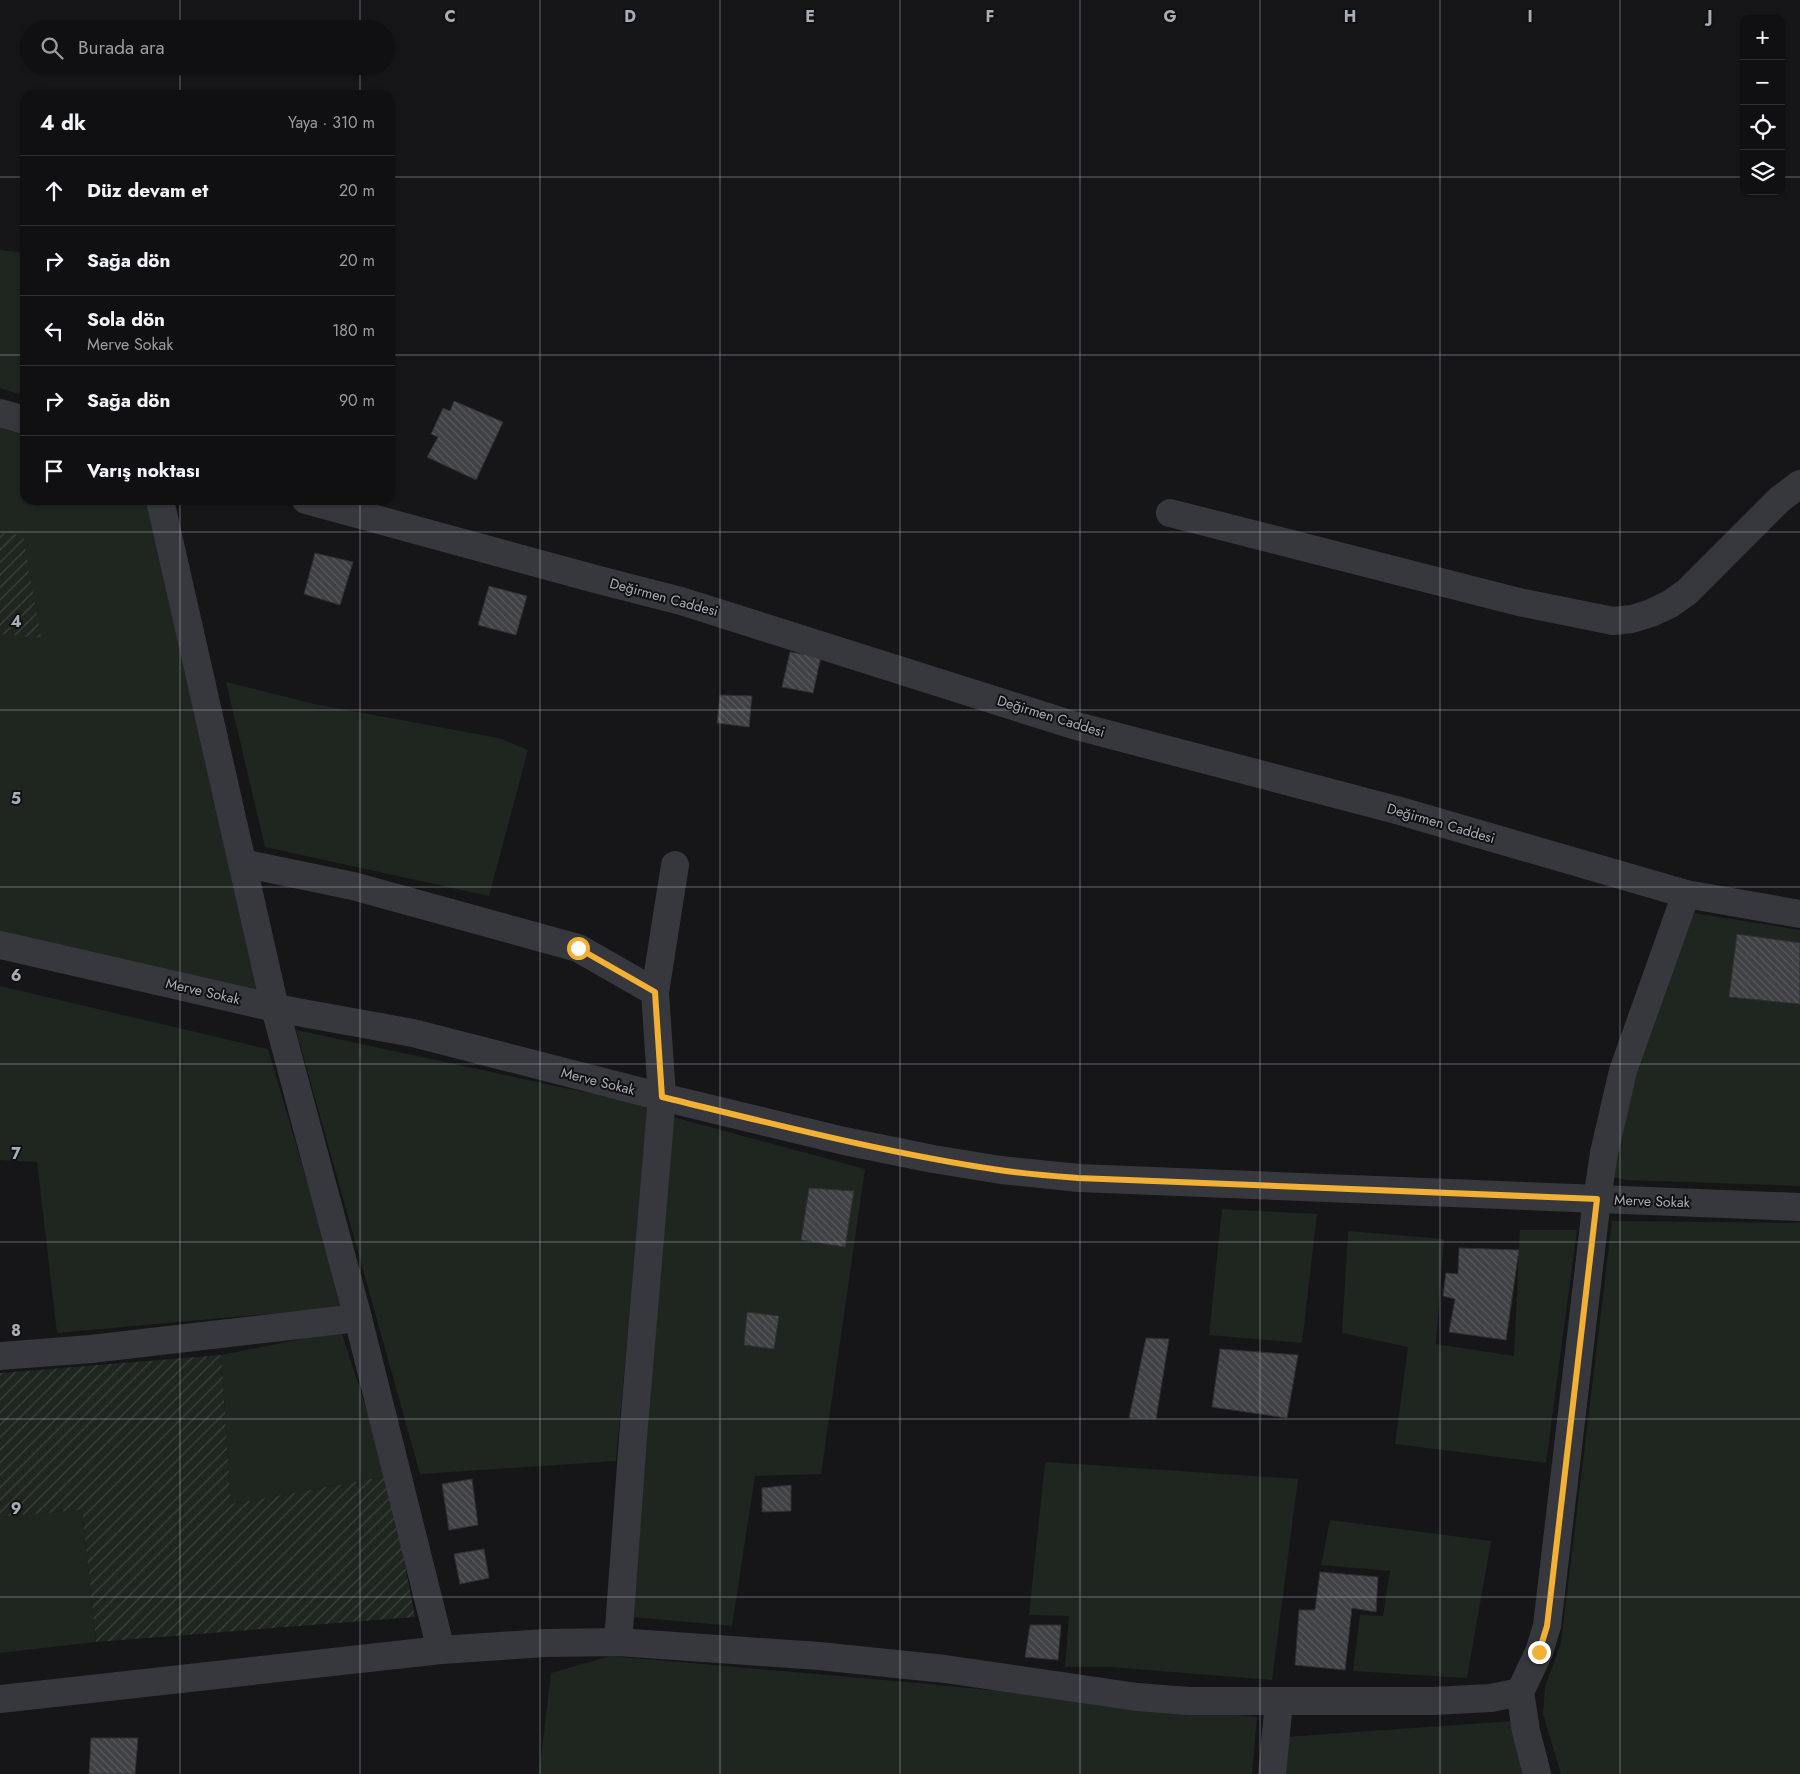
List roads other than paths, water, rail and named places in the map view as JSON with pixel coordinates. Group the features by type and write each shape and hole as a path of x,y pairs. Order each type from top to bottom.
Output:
{"street":[{"path":"0,413 20,419"},
{"path":"1170,513 1519,602 1613,620 1632,619 1651,613 1670,604 1687,592 1780,499 1800,484"},
{"path":"161,505 275,1008 358,1318 441,1650"},
{"name":"Değirmen Caddesi","path":"324,505 682,601 1073,725 1400,811 1686,894 1800,914"},
{"path":"242,863 352,886 578,948 655,992"},
{"path":"618,1642 662,1097 655,992 675,865"},
{"path":"1537,1774 1526,1731 1520,1692 1539,1652 1547,1626 1604,1153 1623,1071 1686,894"},
{"name":"Merve Sokak","path":"0,945 275,1008 413,1034 844,1142 1001,1170 1088,1179 1800,1207"},
{"path":"0,1356 91,1349 358,1318"},
{"path":"0,1699 441,1650 545,1643 618,1642 819,1656 945,1669 1137,1697 1188,1701 1433,1701 1491,1698 1520,1692"},
{"path":"1272,1774 1279,1702"}]}
